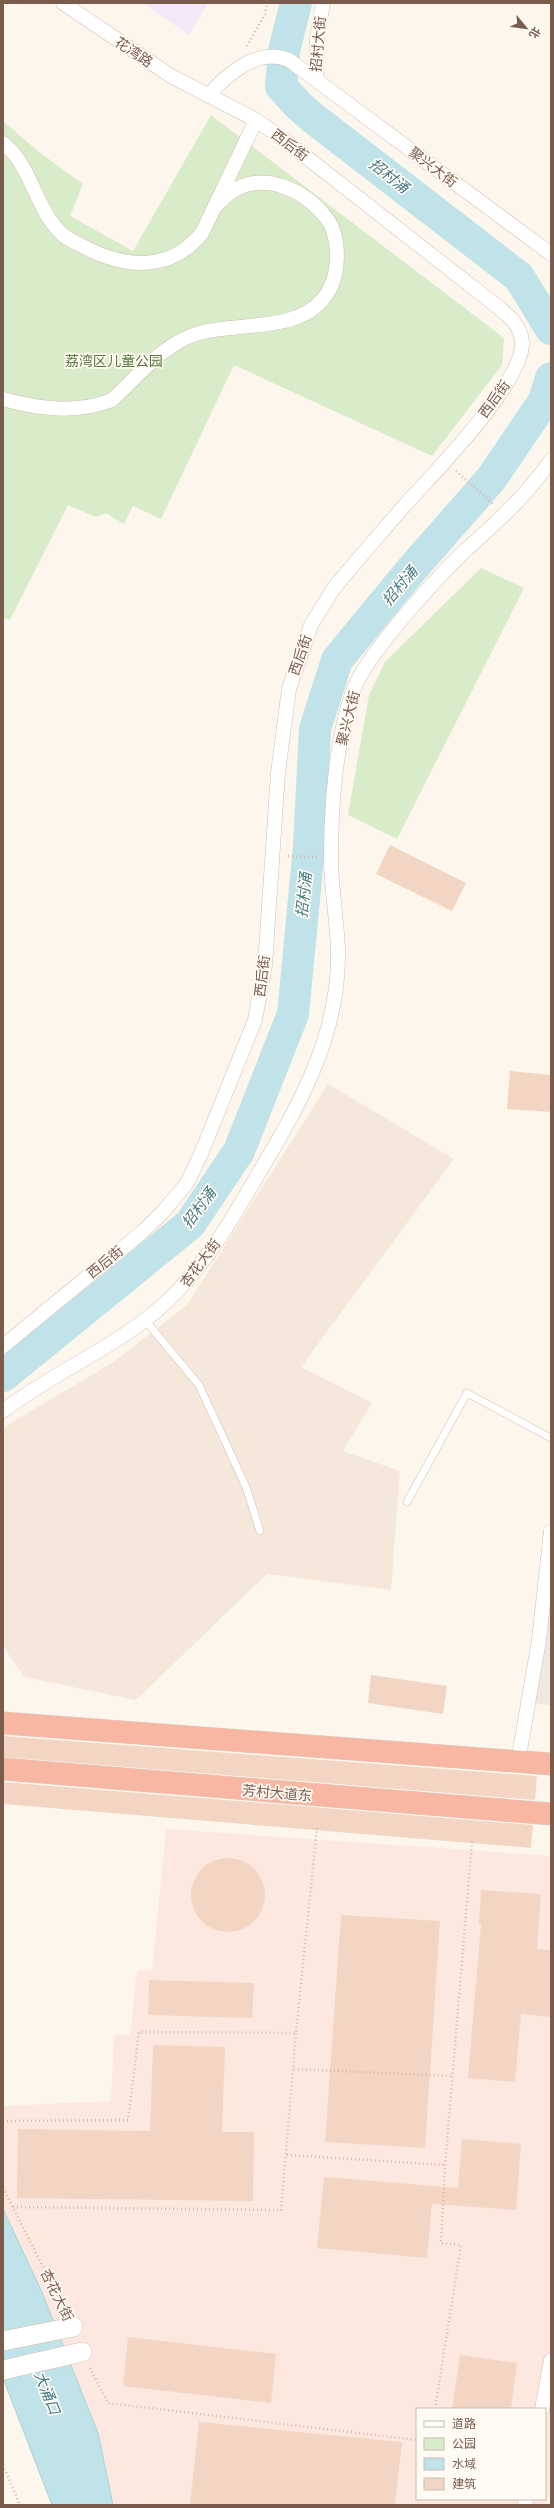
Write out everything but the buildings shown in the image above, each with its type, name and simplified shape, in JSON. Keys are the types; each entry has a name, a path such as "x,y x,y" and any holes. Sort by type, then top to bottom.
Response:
{"highway":[{"path":"3,1723 551,1764"},
{"name":"芳村大道东","path":"3,1769 551,1814"}],"street":[{"name":"花湾路","path":"63,3 138,55 208,96"},
{"name":"招村大街","path":"316,78 317,38 323,3"},
{"name":"招村大街","path":"208,96 233,72 245,64 273,55 289,60 316,78"},
{"name":"聚兴大街","path":"316,78 551,254"},
{"name":"西后街","path":"3,1346 141,1233 162,1213 187,1183 224,1100 255,1020 265,966 281,738 289,689 311,625 334,588 446,462 495,400 513,373 522,342 518,329 512,319 498,307 288,142 256,120 208,96"},
{"path":"3,143 20,161 38,201 62,235 100,255 119,261 134,263 153,262 174,257 191,246 202,233 256,120"},
{"path":"3,399 42,408 64,409 103,404 112,400 162,351 187,337 217,329 298,317 324,299 332,283 337,260 332,230 324,214 303,196 286,187 271,184 252,185 236,189 215,207"},
{"name":"聚兴大街","path":"322,1047 331,1007 338,952 331,857 334,802 346,714 354,688 369,660 411,608 466,551 498,523 538,479 551,460"},
{"name":"杏花大街","path":"3,1411 145,1320 175,1294 196,1272 236,1213 299,1104 322,1047"},
{"path":"518,1762 539,1640 551,1531"},
{"path":"3,2341 73,2327"},
{"path":"3,2370 82,2352"},
{"path":"542,2408 551,2360"}],"lane":[{"path":"145,1320 199,1385 246,1487 260,1531"},
{"path":"407,1502 467,1393 551,1438"}],"path":[{"path":"233,72 265,14 267,3"},
{"path":"460,474 494,504"},
{"path":"272,856 331,857"},
{"path":"13,2207 281,2210 287,2155 296,2033 317,1828"},
{"path":"435,2408 461,2245 441,2244 445,2165 472,1841"},
{"path":"3,2121 128,2120 139,2032 296,2033"},
{"path":"294,2069 452,2076"},
{"path":"287,2155 445,2165"},
{"name":"杏花大街","path":"3,2188 73,2327"},
{"path":"82,2352 108,2403 416,2440"},
{"path":"3,2465 20,2505"}],"shaded area":[{"path":"143,3 208,3 189,35"},
{"path":"328,1084 454,1159 301,1367 372,1403 343,1451 400,1471 391,1590 267,1574 136,1700 24,1677 3,1646 3,1430 9,1424 112,1363 187,1305"},
{"path":"551,1562 551,1705 535,1704"},
{"path":"166,1829 551,1856 551,2489 547,2505 113,2505 98,2433 41,2290 3,2209 3,2106 111,2101 114,2034 130,2035 137,1971 152,1970"}],"green space":[{"name":"荔湾区儿童公园","path":"211,115 504,338 502,365 432,456 234,365 161,519 133,506 124,524 106,513 96,517 68,505 10,620 3,618 3,121 39,152 83,184 70,216 133,251"},
{"path":"481,568 524,588 397,839 348,815 369,695 385,662"}],"water":[{"name":"大涌口","path":"3,2209 41,2290 98,2433 113,2505 52,2505 3,2378"}],"waterway":[{"name":"招村涌","path":"296,3 284,51 281,86 298,105 313,118 519,277 551,329"},
{"name":"招村涌","path":"3,1376 190,1224 239,1151 293,1014 309,847 315,729 337,660 412,569 491,479 544,401 551,378"}]}
